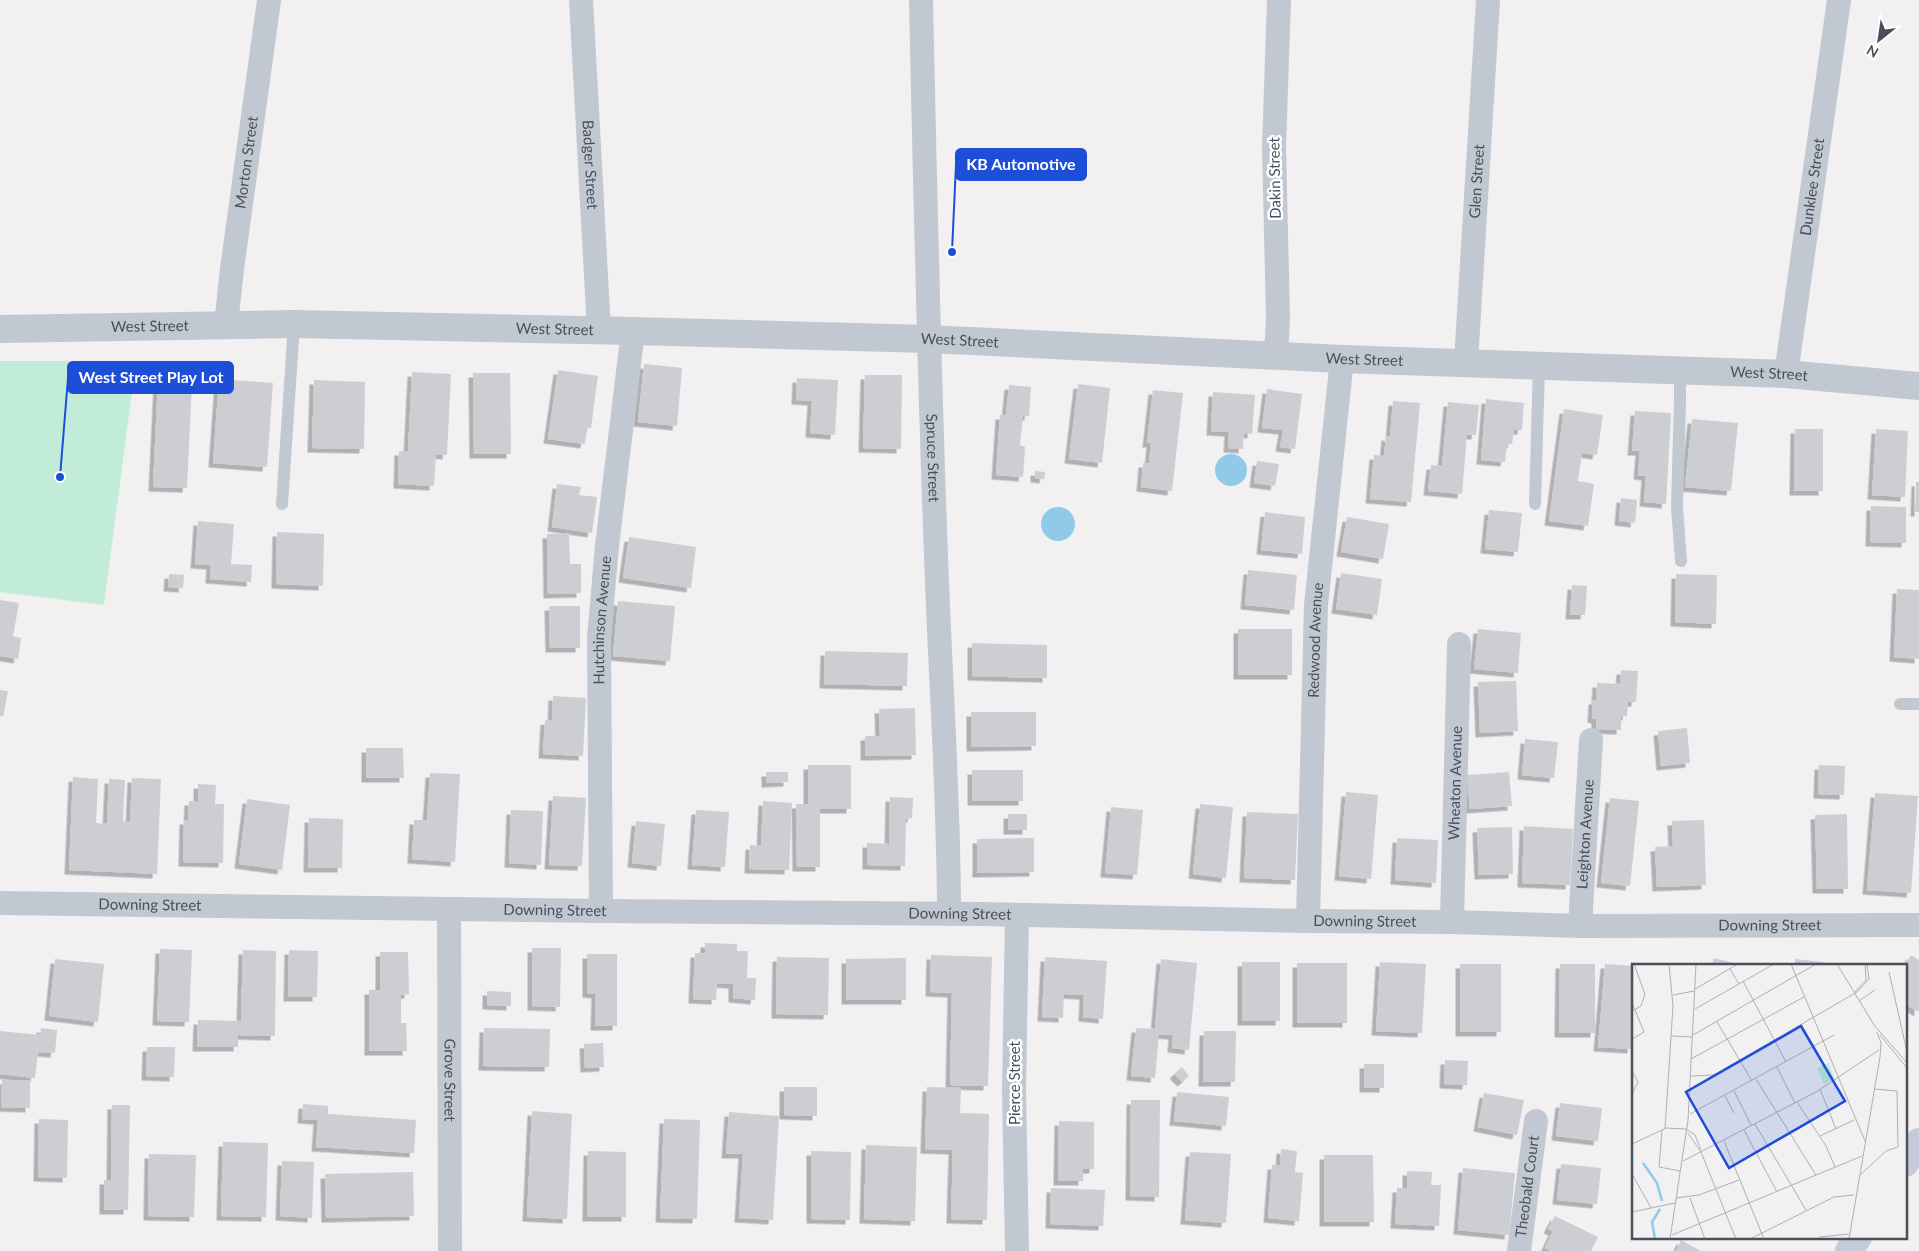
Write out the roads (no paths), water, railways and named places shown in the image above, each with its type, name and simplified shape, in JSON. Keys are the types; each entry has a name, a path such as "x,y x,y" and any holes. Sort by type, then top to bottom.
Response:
{"main road":[{"path":"1906,1162 1919,1142"},
{"path":"1849,1251 1857,1238"}],"street":[{"name":"Morton Street","path":"226,325 233,259 269,0"},
{"name":"Badger Street","path":"581,0 599,330"},
{"name":"Spruce Street","path":"922,0 928,339 949,843 949,914"},
{"name":"Dakin Street","path":"1276,356 1278,318 1274,147 1279,0"},
{"name":"Glen Street","path":"1466,362 1488,0"},
{"name":"Dunklee Street","path":"1786,374 1839,0"},
{"name":"West Street","path":"0,329 294,324 928,339 1342,359 1539,364 1786,374 1919,386"},
{"name":"Hutchinson Avenue","path":"601,911 599,638 607,546 633,331"},
{"name":"Redwood Avenue","path":"1308,921 1316,605 1342,359"},
{"name":"Wheaton Avenue","path":"1452,922 1459,644"},
{"name":"Leighton Avenue","path":"1580,926 1591,740"},
{"name":"Downing Street","path":"0,903 449,910 949,914 1452,922 1580,926 1919,925"},
{"name":"Grove Street","path":"449,910 450,1251"},
{"name":"Pierce Street","path":"1017,916 1014,1090 1017,1251"},
{"name":"Theobald Court","path":"1519,1251 1536,1121"}],"lane":[{"path":"282,504 294,324"},
{"path":"1535,504 1539,364"},
{"path":"1680,370 1677,507 1681,561"},
{"path":"1900,704 1919,704"}],"water":[{"path":"1231,454 1242,459 1247,470 1242,481 1231,486 1220,481 1215,470 1220,459"},
{"path":"1058,507 1065,508 1070,512 1074,517 1074,531 1070,536 1065,540 1058,541 1051,540 1046,536 1042,531 1041,524 1042,517 1046,512 1051,508"}],"place":[{"name":"KB Automotive","path":"952,252"},
{"name":"West Street Play Lot","path":"60,477"}]}
